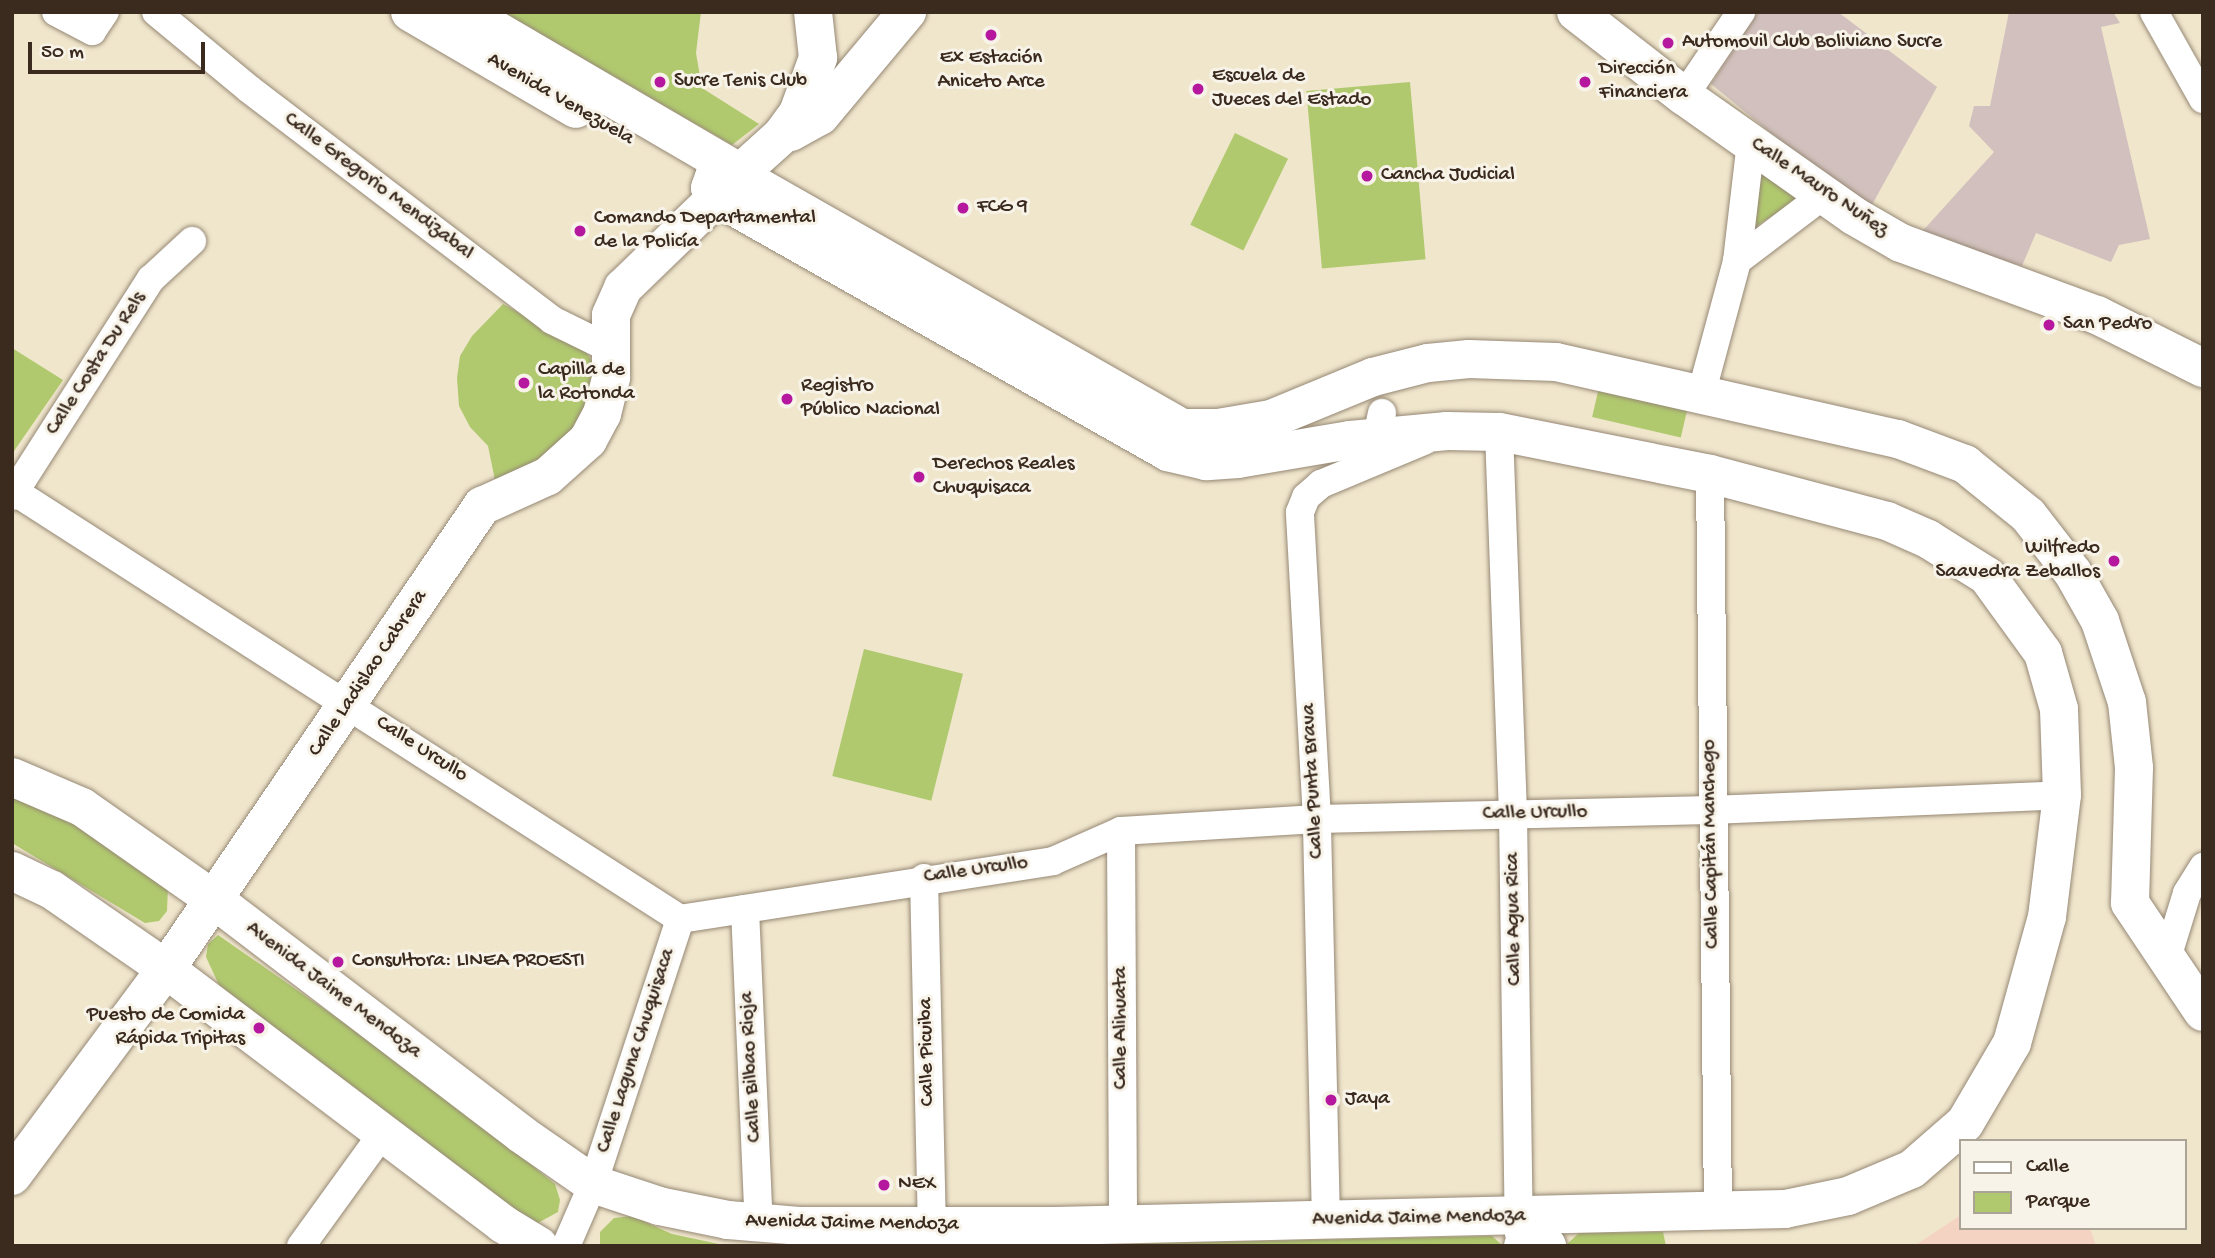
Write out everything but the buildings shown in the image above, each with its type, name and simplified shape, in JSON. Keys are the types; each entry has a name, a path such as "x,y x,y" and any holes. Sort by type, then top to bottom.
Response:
{"main road":[{"name":"Avenida Venezuela","path":"410,12 728,186"},
{"name":"Avenida Venezuela","path":"465,12 728,186"},
{"name":"Calle Ladislao Cabrera","path":"12,1176 166,969 350,704 482,506 548,476 588,440 603,414 611,377 611,315 623,288 782,135 798,113 818,58 813,12"},
{"name":"Calle Ladislao Cabrera","path":"782,135 812,124 907,12"},
{"name":"Calle Mauro Nuñez","path":"1576,12 1684,96 1901,243 2097,315 2203,368"},
{"path":"728,186 1154,432 1182,428 1218,428 1271,419 1394,371 1469,359 1556,362 1702,391 1898,439 1965,464 2028,514 2073,573 2100,621 2127,702 2134,768 2130,903 2166,961 2203,1012"},
{"path":"1307,404 1321,407 1332,420 1366,439 1380,397 1394,371"},
{"name":"Avenida Jaime Mendoza","path":"12,777 82,807 213,899 521,1135 593,1184 659,1206 759,1224 935,1236 1049,1239 1123,1224 1326,1222 1542,1230 1785,1209 1848,1196 1912,1169 1965,1123 2012,1043 2047,917 2062,795 2059,709 2043,653 1987,576 1928,539 1888,522 1710,474 1499,432 1447,431 1366,439 1206,461 1154,432"},
{"path":"12,871 52,890 166,969 382,1134 539,1246"}],"street":[{"path":"56,12 98,22"},
{"name":"Calle Gregorio Mendizabal","path":"156,12 249,89 552,320 609,348"},
{"path":"1684,96 1741,12"},
{"path":"2154,12 2203,99"},
{"path":"1702,391 1737,261 1751,141"},
{"path":"1737,261 1825,194"},
{"name":"Calle Costa Du Rels","path":"13,492 151,279 192,242"},
{"name":"Calle Agua Rica","path":"1499,432 1513,814 1542,1230"},
{"name":"Calle Punta Brava","path":"1326,1222 1317,819 1300,512 1306,497 1366,439"},
{"name":"Calle Capitán Manchego","path":"1710,474 1711,810 1718,1214"},
{"name":"Calle Urcullo","path":"13,492 350,704 680,919 924,878 1053,861 1121,831 1317,819 1711,810 2062,795"},
{"name":"Calle Alihuata","path":"1121,831 1123,1224"},
{"path":"2166,961 2187,893 2203,867"},
{"name":"Calle Picuiba","path":"924,878 935,1236"},
{"name":"Calle Bilbao Rioja","path":"745,909 759,1224"},
{"name":"Calle Laguna Chuquisaca","path":"566,1246 593,1184 680,919"},
{"path":"300,1246 382,1134"}],"shaded area":[{"path":"1758,12 1838,12 1937,87 1868,212 1711,84"},
{"path":"2009,12 2113,12 2120,23 2101,27 2150,239 2119,245 2111,262 2036,233 2022,266 1918,236 1994,152 1969,126 1974,106 1990,106"},
{"path":"1960,1216 1960,1230 2091,1230 2096,1246 1914,1246"}],"green space":[{"name":"Sucre Tenis Club","path":"503,12 701,12 696,53 702,88 759,124 732,145"},
{"name":"Cancha Judicial","path":"1410,82 1426,259 1322,268 1306,91"},
{"path":"1235,133 1288,159 1243,251 1190,225"},
{"path":"1762,169 1801,197 1755,227"},
{"path":"503,304 583,347 593,363 595,390 585,413 544,463 496,485 488,446 470,427 459,406 457,378 460,356 472,336"},
{"path":"12,348 63,380 12,454"},
{"path":"1600,383 1689,403 1681,438 1592,417"},
{"path":"864,649 963,674 931,801 832,776"},
{"path":"12,794 48,804 168,886 167,911 159,921 145,923 12,843"},
{"path":"218,935 429,1082 555,1184 560,1200 558,1212 534,1225 219,985 206,957 208,944"},
{"path":"632,1216 672,1234 728,1246 600,1246 600,1232 614,1218"},
{"path":"1663,1232 1666,1246 1565,1246 1579,1233"},
{"path":"1492,1236 1503,1246 1064,1246 1065,1245"}],"place":[{"name":"Ex Estación Aniceto Arce","path":"991,35"},
{"name":"Automovil Club Boliviano Sucre","path":"1668,43"},
{"name":"Sucre Tenis Club","path":"660,82"},
{"name":"Dirección Financiera","path":"1585,82"},
{"name":"Escuela de Jueces del Estado","path":"1198,89"},
{"name":"Cancha Judicial","path":"1367,176"},
{"name":"FCG 9","path":"963,208"},
{"name":"Comando Departamental de la Policía","path":"580,231"},
{"name":"San Pedro","path":"2049,325"},
{"name":"Capilla de la Rotonda","path":"524,383"},
{"name":"Registro Público Nacional","path":"787,399"},
{"name":"Derechos Reales Chuquisaca","path":"919,477"},
{"name":"Wilfredo Saavedra Zeballos","path":"2114,561"},
{"name":"Consultora: LINEA PROESTI","path":"338,962"},
{"name":"Puesto de Comida Rápida Tripitas","path":"259,1028"},
{"name":"Jaya","path":"1331,1100"},
{"name":"NEX","path":"884,1185"}]}
